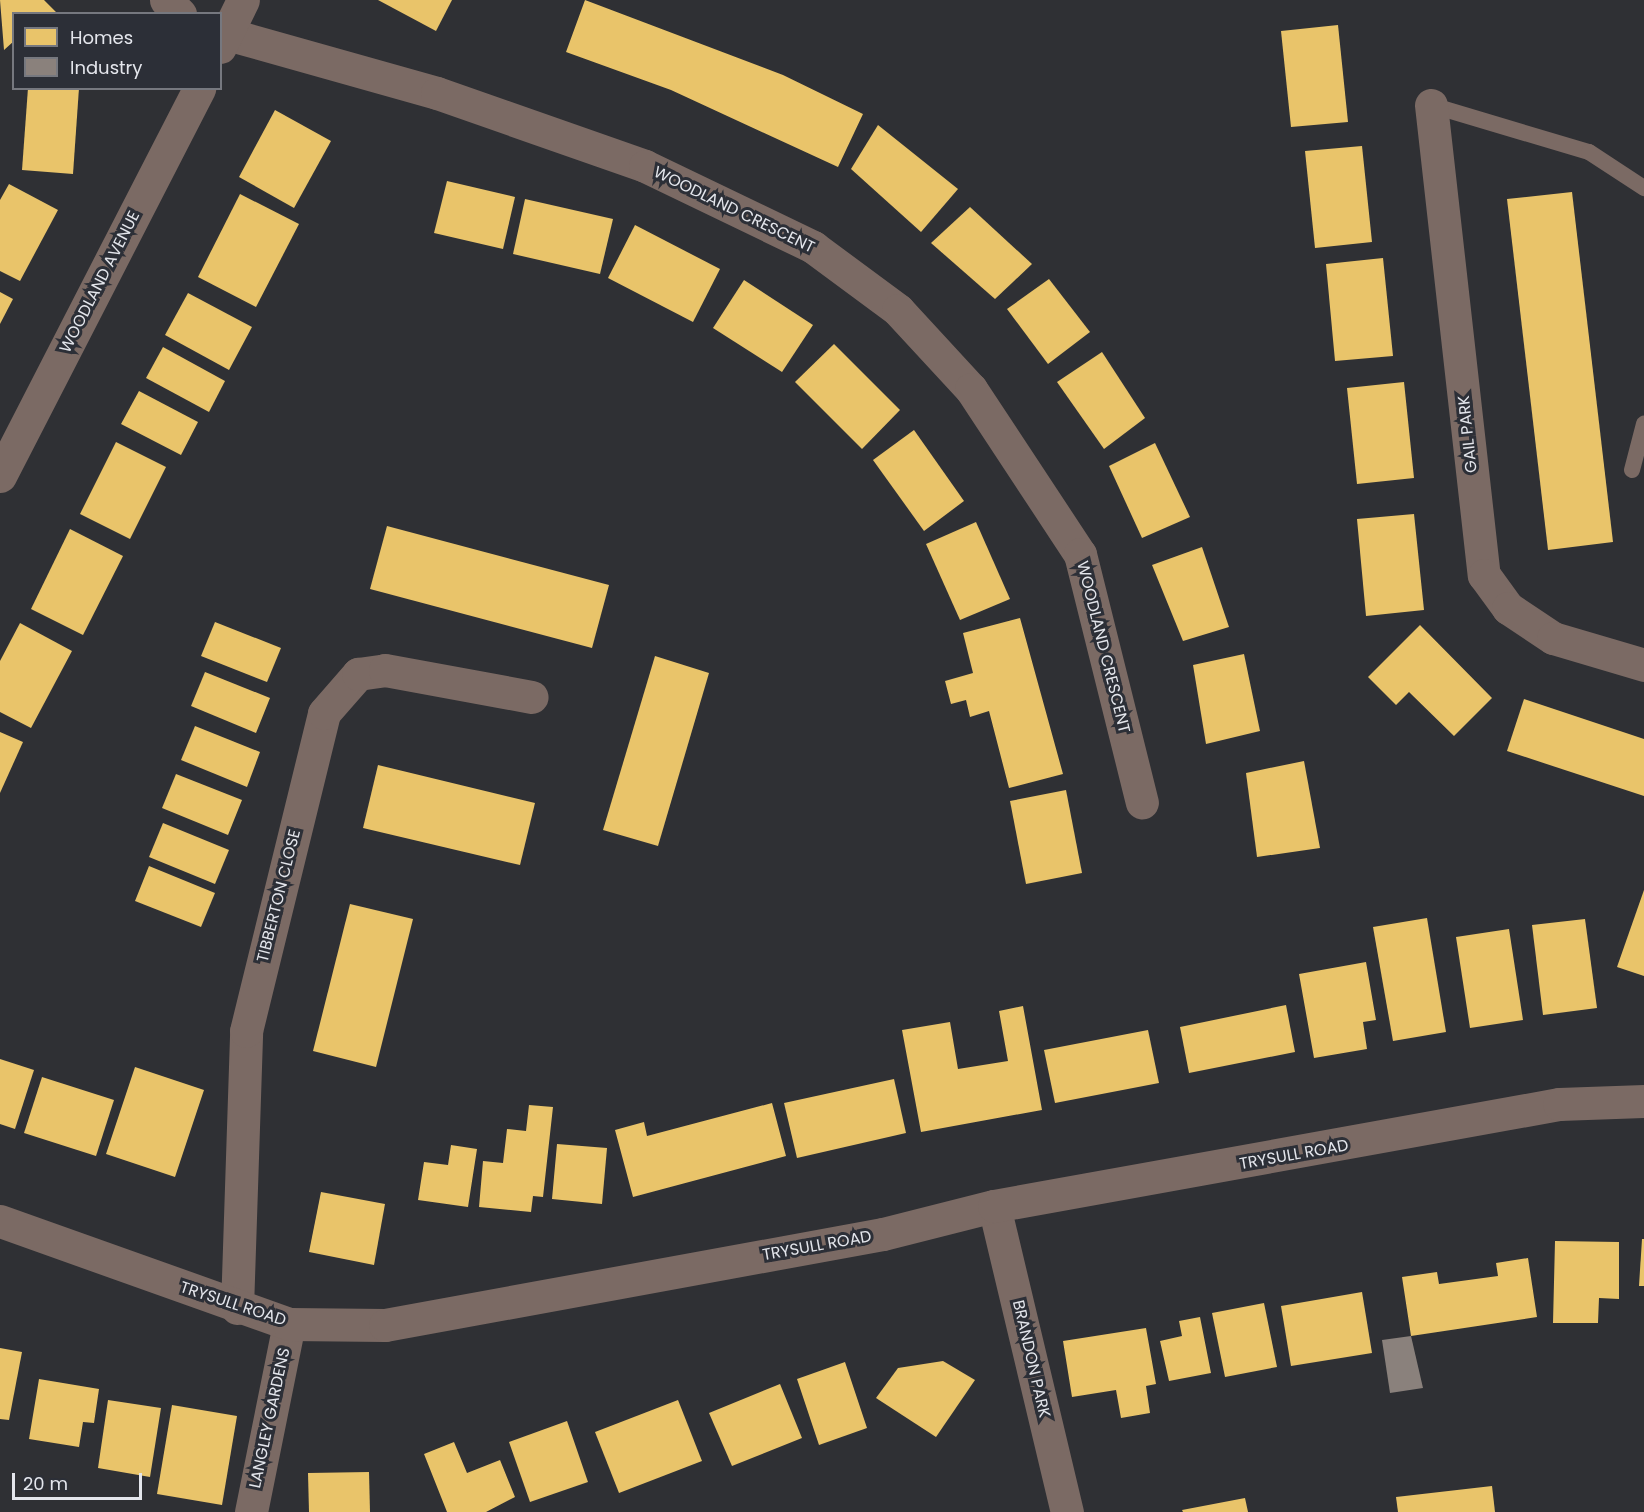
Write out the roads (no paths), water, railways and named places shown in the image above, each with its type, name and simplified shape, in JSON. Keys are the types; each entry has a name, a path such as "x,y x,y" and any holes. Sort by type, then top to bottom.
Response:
{"street":[{"path":"166,0 178,12"},
{"path":"223,38 243,0"},
{"name":"WOODLAND CRESCENT","path":"223,38 437,93 645,166 813,247 898,310 971,388 1080,555 1142,802"},
{"name":"WOODLAND AVENUE","path":"0,476 198,90"},
{"name":"GAIL PARK","path":"1431,105 1484,575 1508,608 1553,638 1644,665"},
{"name":"TIBBERTON CLOSE","path":"237,1308 246,1031 324,713 358,674 386,670 532,697"},
{"name":"TRYSULL ROAD","path":"0,1221 237,1308 290,1324 385,1326 882,1234 994,1206 1559,1104 1644,1101"},
{"name":"BRANDON PARK","path":"994,1206 1067,1512"},
{"name":"LANGLEY GARDENS","path":"251,1512 290,1324"}],"lane":[{"path":"1431,105 1589,152 1644,188"},
{"path":"1632,470 1644,424"}]}
